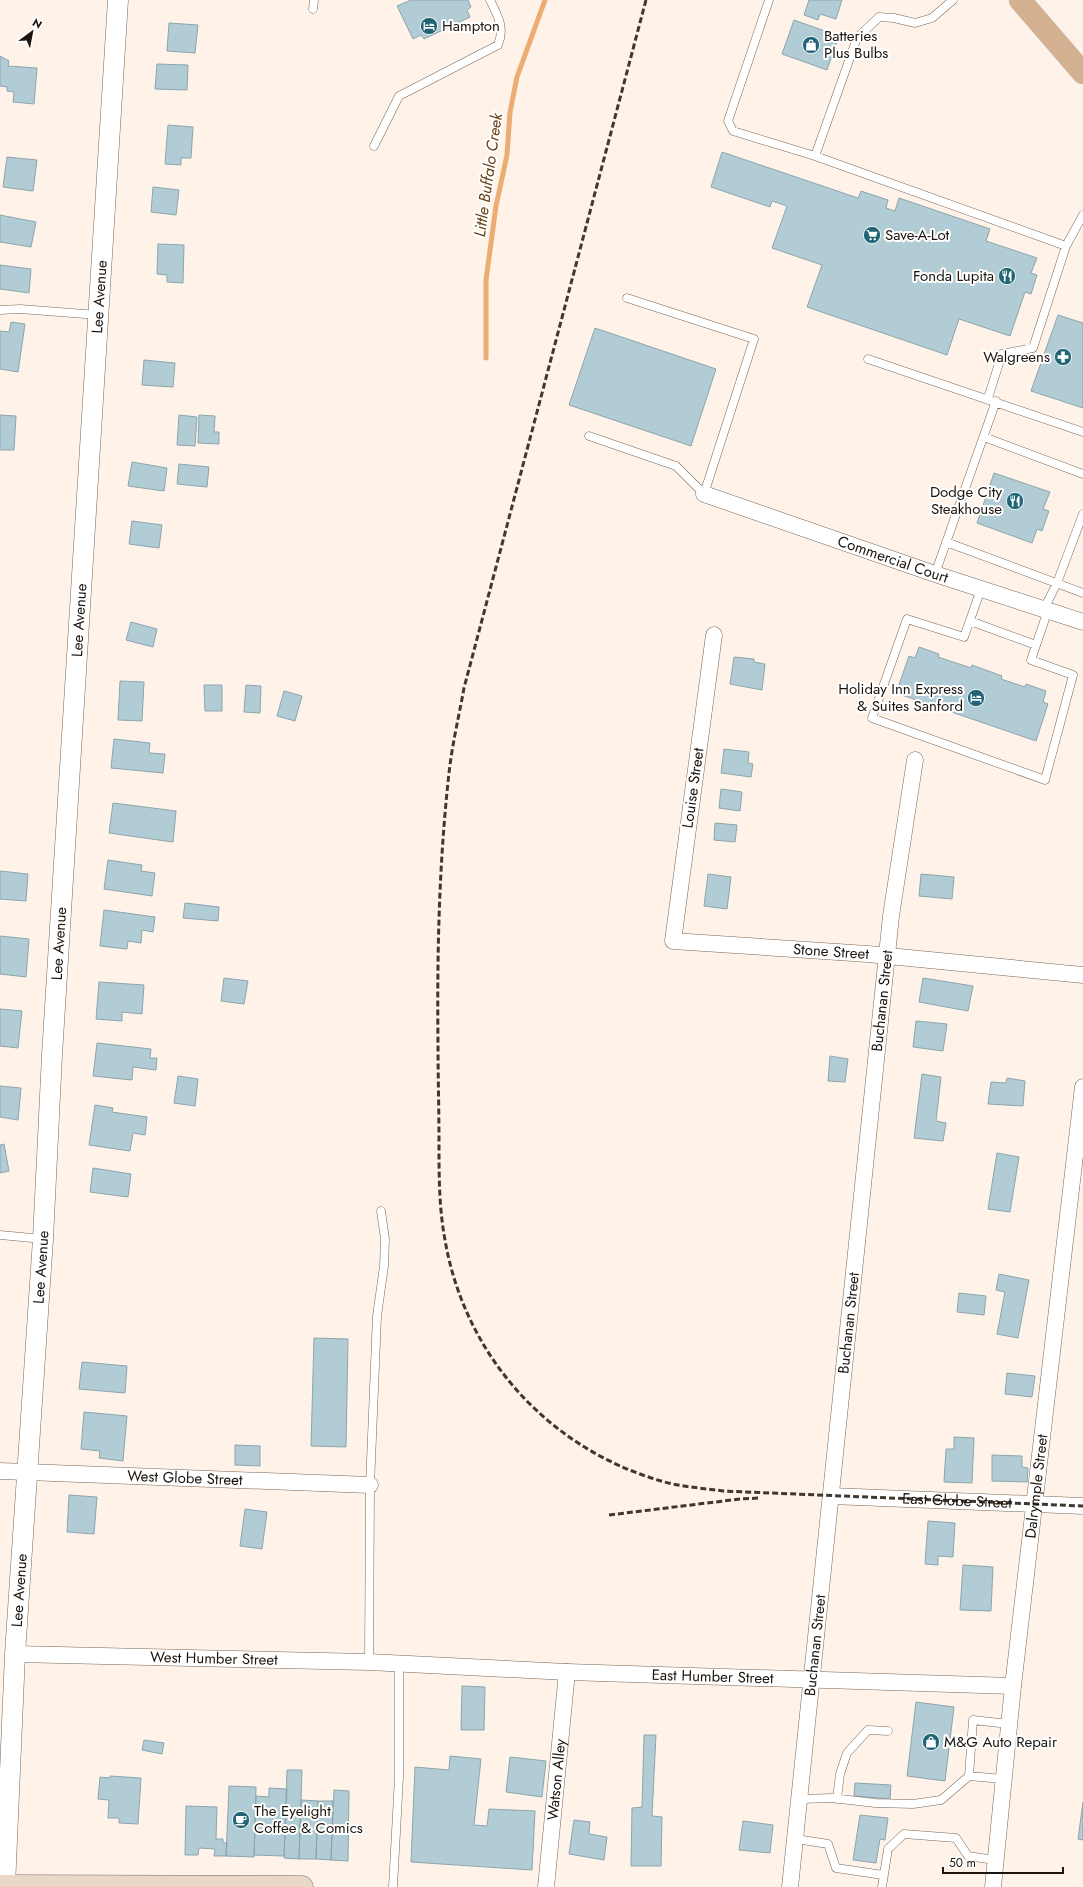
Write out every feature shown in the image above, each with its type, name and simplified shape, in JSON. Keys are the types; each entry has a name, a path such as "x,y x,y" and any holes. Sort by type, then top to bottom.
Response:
{"main road":[{"path":"1020,0 1083,73"},
{"path":"3,1886 302,1887"}],"street":[{"name":"Lee Avenue","path":"3,1886 15,1654 43,1239 52,1056 118,0"},
{"name":"Commercial Court","path":"704,494 935,574 1083,622"},
{"name":"Louise Street","path":"673,941 714,635"},
{"name":"Buchanan Street","path":"790,1887 813,1680 886,957 891,916 916,760"},
{"name":"Stone Street","path":"673,941 868,954 886,957 1083,975"},
{"name":"Dalrymple Street","path":"992,1887 1034,1504 1081,1128 1083,1087"},
{"name":"West Globe Street","path":"0,1471 370,1485"},
{"name":"East Globe Street","path":"831,1496 1083,1506"},
{"name":"West Humber Street","path":"15,1654 369,1662 405,1665"},
{"name":"East Humber Street","path":"405,1665 567,1672 1013,1686"},
{"name":"Watson Alley","path":"546,1887 567,1672"}],"lane":[{"path":"313,9 314,0"},
{"path":"374,146 399,96 498,45 502,31 501,24 490,0"},
{"path":"769,0 728,121 733,131 815,156 1066,246"},
{"path":"815,156 858,38 878,17 894,18 916,23 932,18 953,0"},
{"path":"988,398 1002,354 1033,348 1066,246 1083,215"},
{"path":"589,436 676,466 704,494 754,339 627,298"},
{"path":"0,310 20,309 99,315"},
{"path":"868,359 988,398 1083,432"},
{"path":"935,574 996,401"},
{"path":"984,437 1083,474"},
{"path":"981,589 964,637 907,619 872,718 1045,780 1073,675 1031,660 1046,610 1083,514"},
{"path":"946,542 1083,593"},
{"path":"970,621 1036,645"},
{"path":"369,1662 370,1485 377,1316 384,1266 385,1239 381,1211"},
{"path":"0,1235 43,1239"},
{"path":"393,1887 405,1665"},
{"path":"800,1799 837,1799 913,1804 941,1800 969,1776 973,1720 1009,1724"},
{"path":"837,1799 840,1774 847,1753 868,1730 888,1731"},
{"path":"969,1776 1004,1779"},
{"path":"882,1887 888,1850 904,1834 956,1838 968,1856 995,1860"},
{"path":"796,1839 828,1844 836,1868 883,1875"}],"building":[{"name":"Hampton","path":"411,0 468,0 471,7 467,10 470,17 424,39 421,35 413,39 397,6"},
{"path":"809,0 842,0 836,19 820,14 818,20 804,15"},
{"name":"Batteries Plus Bulbs","path":"794,20 839,36 827,70 782,54"},
{"path":"169,23 198,25 195,53 167,51"},
{"path":"0,56 9,61 8,66 37,68 34,104 13,102 14,92 7,91 7,87 0,86"},
{"path":"157,64 188,65 187,90 155,89"},
{"path":"168,125 193,127 191,158 181,158 181,165 165,164"},
{"path":"722,152 858,198 861,191 888,200 886,208 895,211 899,198 990,229 986,241 1037,258 1031,273 1037,275 1031,294 1025,292 1010,336 959,319 947,355 807,307 822,265 772,248 787,206 772,201 770,207 711,187"},
{"path":"7,157 37,160 33,191 3,187"},
{"path":"153,187 179,190 176,215 151,212"},
{"path":"0,215 36,222 31,247 0,242"},
{"path":"158,244 184,245 183,283 167,282 167,275 157,274"},
{"path":"0,265 31,269 29,293 0,289"},
{"name":"Walgreens","path":"1058,315 1083,323 1083,408 1031,391"},
{"path":"11,322 25,324 18,372 0,369 0,331 9,332"},
{"path":"595,328 716,369 691,446 569,405"},
{"path":"144,360 175,363 173,387 142,385"},
{"path":"0,415 16,416 14,450 0,450"},
{"path":"179,415 197,417 195,446 177,445"},
{"path":"199,415 215,416 214,432 219,432 219,444 198,443"},
{"path":"132,462 167,468 164,491 128,486"},
{"path":"179,464 209,467 207,487 177,484"},
{"name":"Dodge City Steakhouse","path":"994,473 1050,492 1043,509 1049,511 1042,531 1037,529 1032,543 977,523"},
{"path":"132,521 162,525 159,548 129,544"},
{"path":"131,622 157,629 153,647 126,640"},
{"name":"Holiday Inn Express & Suites Sanford","path":"919,647 939,654 938,657 971,668 972,665 1002,676 1001,679 1025,687 1026,684 1046,691 1043,702 1048,704 1036,741 896,693 909,656 915,658"},
{"path":"734,657 754,659 754,662 765,664 762,690 730,684"},
{"path":"120,681 144,682 142,721 118,720"},
{"path":"204,685 222,685 222,711 205,711"},
{"path":"246,685 261,686 260,713 244,712"},
{"path":"284,691 302,696 295,721 277,716"},
{"path":"114,739 150,743 149,753 165,754 163,773 111,768"},
{"path":"724,749 749,752 748,763 753,764 751,777 721,773"},
{"path":"721,789 742,792 740,811 719,808"},
{"path":"113,803 176,811 173,842 109,833"},
{"path":"715,823 737,825 735,842 714,840"},
{"path":"108,860 142,865 141,871 155,873 152,896 104,889"},
{"path":"0,871 28,874 26,901 0,899"},
{"path":"708,874 731,877 727,909 704,906"},
{"path":"921,874 954,877 952,899 919,896"},
{"path":"185,903 219,907 218,921 183,918"},
{"path":"104,910 155,917 153,932 142,930 141,943 128,941 127,949 100,946"},
{"path":"0,936 29,939 26,977 0,974"},
{"path":"224,978 248,981 244,1004 221,1001"},
{"path":"923,978 973,986 968,1011 919,1002"},
{"path":"99,982 144,985 142,1014 122,1012 122,1021 96,1019"},
{"path":"0,1009 22,1011 18,1048 0,1046"},
{"path":"916,1021 947,1024 943,1051 913,1047"},
{"path":"97,1043 151,1049 150,1058 157,1058 156,1070 133,1067 132,1080 93,1076"},
{"path":"830,1056 848,1059 845,1082 828,1081"},
{"path":"922,1074 941,1077 936,1121 946,1123 943,1141 914,1138"},
{"path":"178,1076 198,1079 195,1106 174,1103"},
{"path":"1007,1078 1025,1081 1023,1106 988,1104 991,1082 1006,1083"},
{"path":"0,1086 21,1088 18,1120 0,1117"},
{"path":"95,1105 113,1108 112,1112 147,1117 145,1135 133,1133 130,1151 89,1145"},
{"path":"4,1144 9,1171 0,1173 0,1145"},
{"path":"997,1153 1019,1157 1010,1212 988,1209"},
{"path":"93,1168 131,1174 128,1197 90,1192"},
{"path":"999,1274 1029,1280 1018,1338 997,1334 1005,1292 996,1290"},
{"path":"959,1293 986,1296 984,1315 957,1312"},
{"path":"314,1338 348,1339 346,1447 311,1446"},
{"path":"82,1362 127,1366 125,1393 79,1389"},
{"path":"1007,1373 1035,1376 1032,1397 1005,1394"},
{"path":"84,1412 127,1416 123,1461 99,1458 100,1451 81,1449"},
{"path":"954,1437 974,1438 972,1483 944,1482 946,1449 954,1449"},
{"path":"235,1445 260,1446 260,1466 235,1465"},
{"path":"992,1455 1022,1456 1022,1467 1028,1468 1027,1482 992,1481"},
{"path":"69,1495 97,1497 94,1534 67,1532"},
{"path":"245,1509 267,1512 262,1549 240,1546"},
{"path":"928,1521 955,1523 953,1557 938,1556 938,1565 925,1564"},
{"path":"963,1565 993,1567 991,1611 960,1610"},
{"path":"462,1686 485,1687 484,1730 461,1730"},
{"name":"M&G Auto Repair","path":"916,1702 954,1707 945,1781 907,1776"},
{"path":"644,1735 656,1735 652,1816 662,1817 661,1866 631,1866 632,1808 642,1807"},
{"path":"144,1740 164,1743 162,1754 142,1750"},
{"path":"450,1756 481,1759 474,1825 487,1826 489,1809 535,1811 532,1870 411,1862 415,1767 449,1770"},
{"path":"510,1757 546,1761 542,1797 506,1792"},
{"path":"287,1770 302,1770 299,1859 284,1858"},
{"path":"110,1776 141,1778 138,1824 119,1823 119,1818 108,1818 109,1800 98,1799 100,1777 110,1778"},
{"path":"855,1783 891,1785 890,1799 854,1796"},
{"name":"The Eyelight Coffee & Comics","path":"229,1786 256,1787 254,1857 226,1856"},
{"path":"269,1788 287,1789 284,1856 254,1855 256,1796 269,1797"},
{"path":"334,1790 349,1791 348,1861 331,1860"},
{"path":"301,1800 318,1801 316,1859 299,1859"},
{"path":"318,1801 333,1801 331,1860 316,1859"},
{"path":"1083,1802 1083,1840 1078,1839"},
{"path":"186,1806 217,1807 216,1839 223,1839 223,1843 227,1843 226,1856 214,1856 215,1849 199,1848 198,1855 185,1855"},
{"path":"860,1815 888,1818 885,1840 880,1839 876,1863 853,1860"},
{"path":"574,1820 590,1822 589,1834 607,1837 604,1860 569,1854"},
{"path":"743,1821 773,1825 770,1853 739,1850"}],"waterway":[{"name":"Little Buffalo Creek","path":"486,358 486,280 496,206 507,155 510,112 517,77 545,0"}],"railway":[{"path":"646,0 464,688 450,762 443,840 438,942 439,1168 440,1204 443,1228 455,1282 471,1322 492,1359 518,1392 548,1421 582,1446 620,1466 661,1481 684,1486 723,1491 1083,1506"},
{"path":"609,1515 740,1499 760,1498"}],"place":[{"name":"Hampton","path":"429,26"},
{"name":"Batteries Plus Bulbs","path":"811,45"},
{"name":"Save-A-Lot","path":"872,235"},
{"name":"Fonda Lupita","path":"1007,276"},
{"name":"Walgreens","path":"1063,357"},
{"name":"Dodge City Steakhouse","path":"1015,501"},
{"name":"Holiday Inn Express & Suites Sanford","path":"976,698"},
{"name":"M&G Auto Repair","path":"931,1742"},
{"name":"The Eyelight Coffee & Comics","path":"241,1820"}]}
